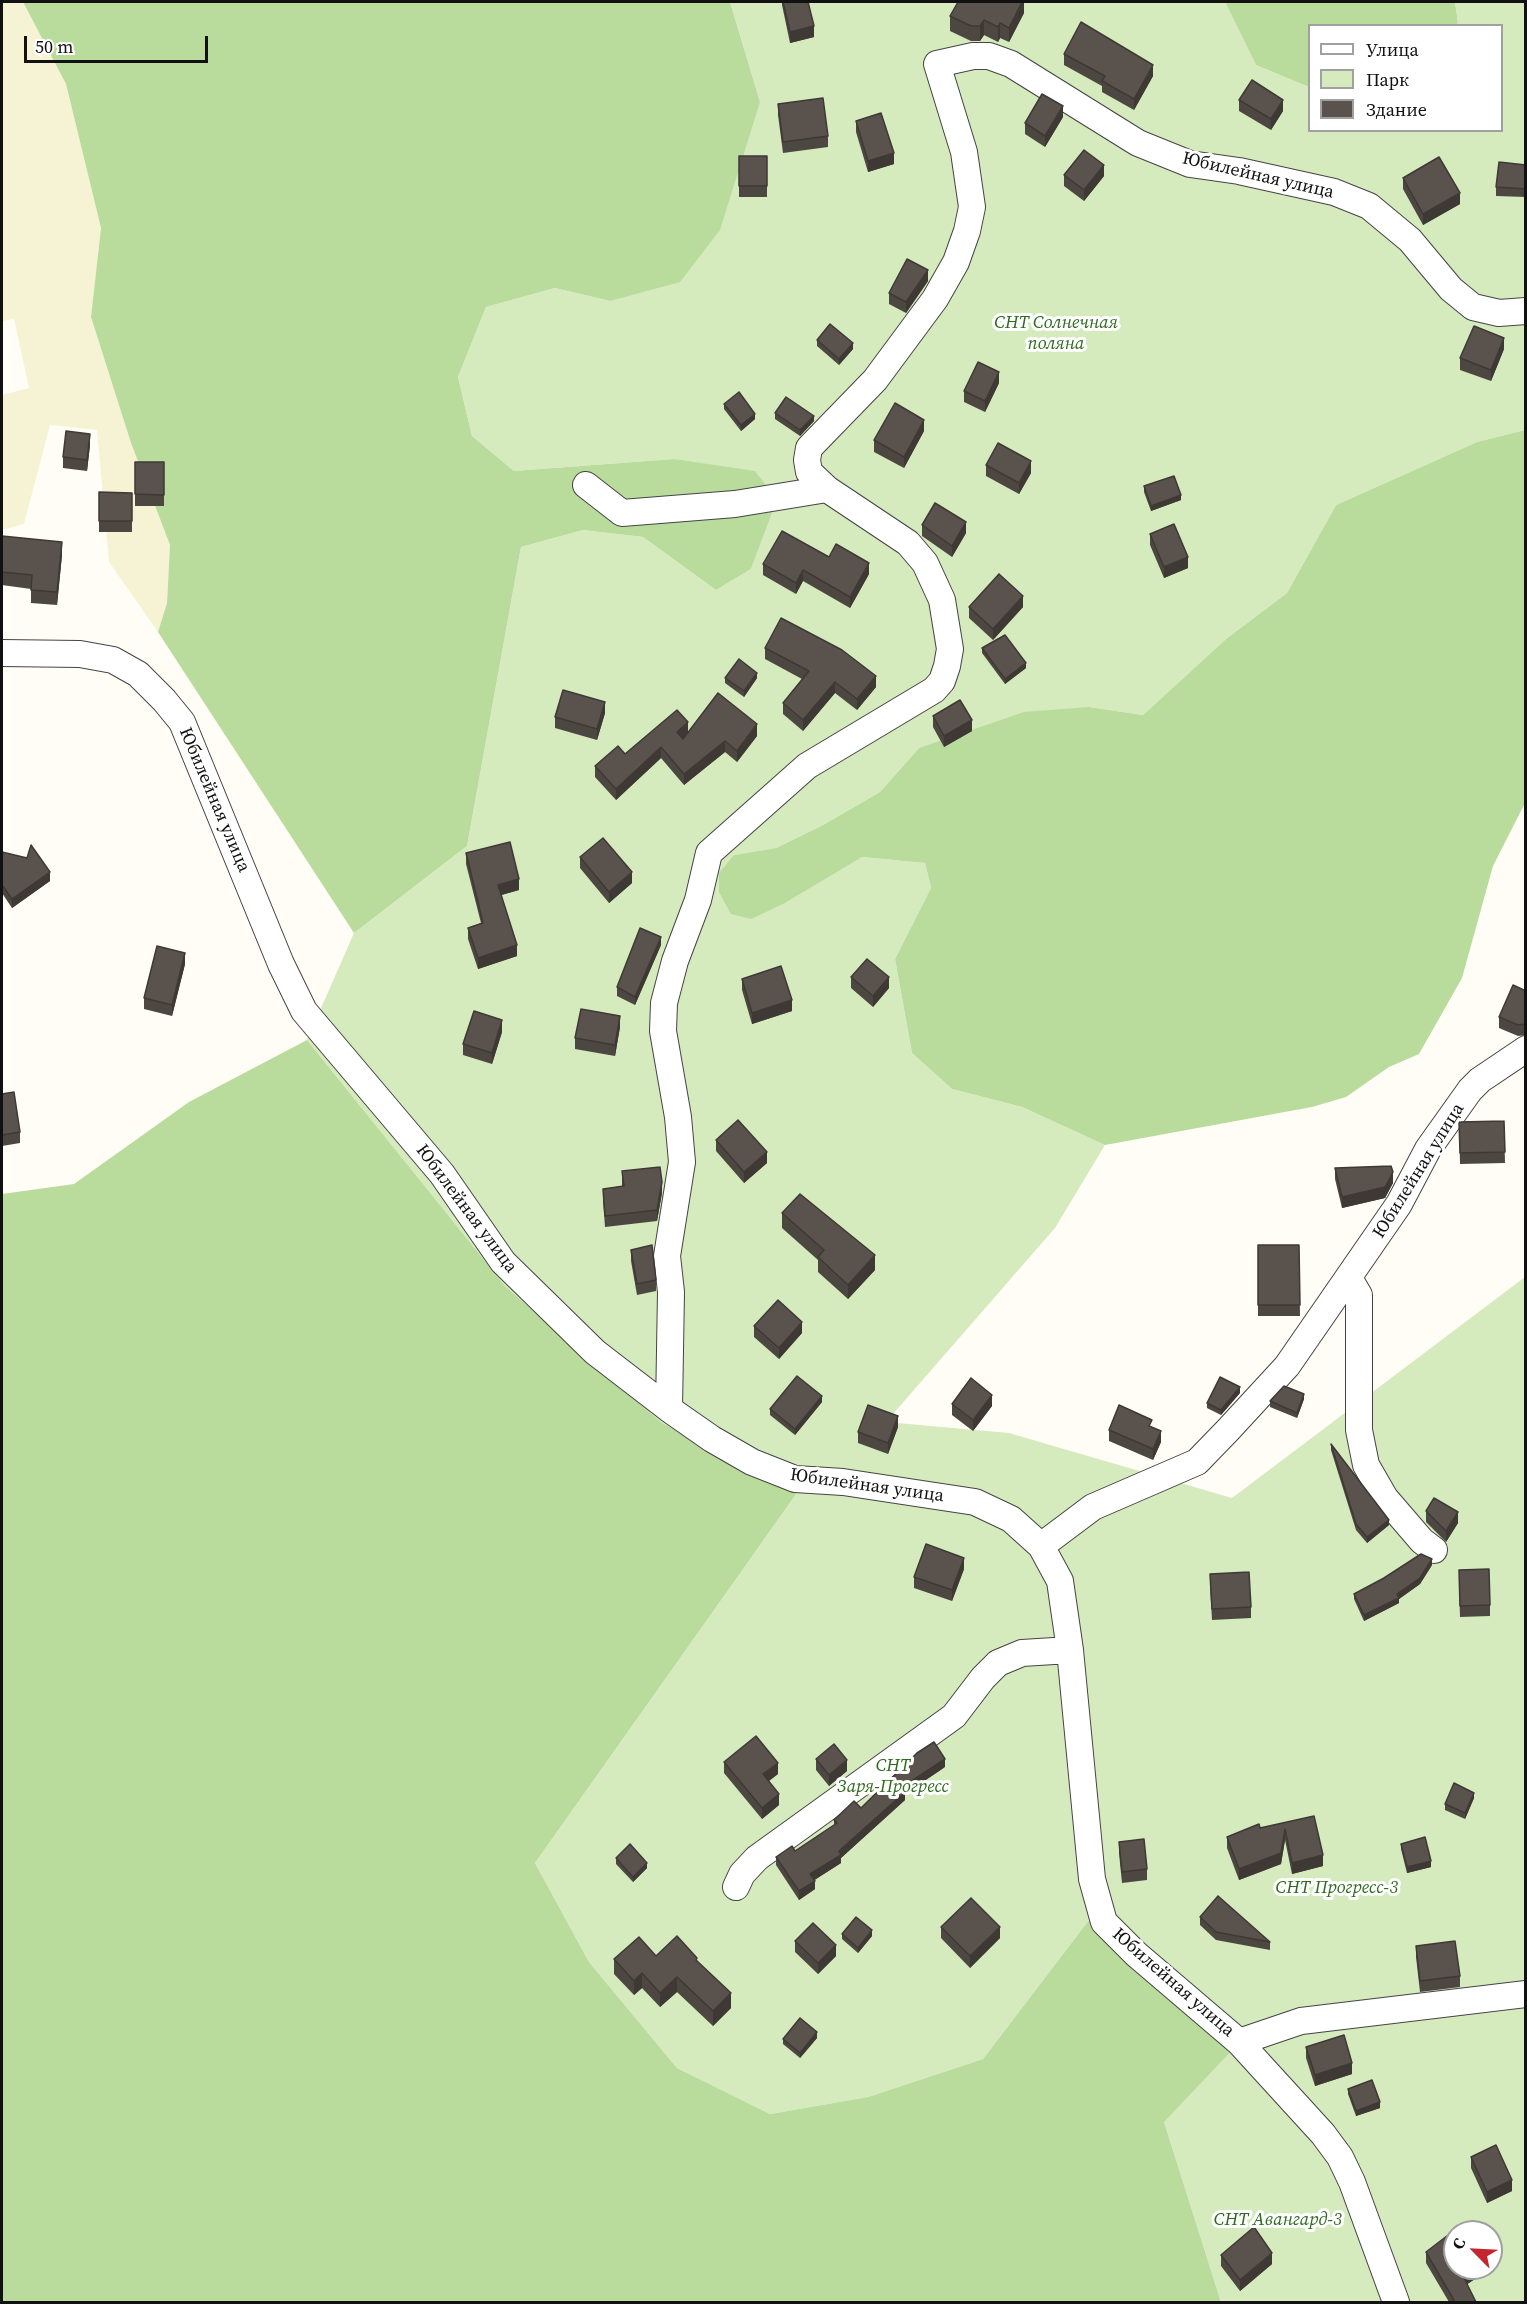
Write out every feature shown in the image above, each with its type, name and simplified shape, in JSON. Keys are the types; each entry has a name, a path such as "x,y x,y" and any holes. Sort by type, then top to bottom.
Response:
{"street":[{"name":"Юбилейная улица","path":"827,489 809,472 809,448 875,380 935,299 956,262 967,231 972,207 964,152 937,64 973,56 989,56 1011,64 1138,143 1159,152 1190,164 1239,171 1334,192 1369,206 1410,240 1451,289 1473,307 1499,313 1526,311"},
{"path":"586,485 622,513 735,504 827,489 908,543 925,563 942,600 950,649 942,681 934,690 807,766 709,853 698,900 675,961 664,1003 663,1031 678,1117 682,1162 672,1213 667,1256 671,1292 669,1409"},
{"name":"Юбилейная улица","path":"2,653 80,654 113,660 138,674 164,700 182,722 281,964 304,1011 442,1174 503,1262 595,1352 711,1439 752,1462 795,1479 843,1482 975,1502 1011,1519 1041,1546 1060,1581 1070,1650 1092,1879 1104,1922 1136,1954 1239,2042 1340,2157 1352,2182 1396,2302"},
{"name":"Юбилейная улица","path":"1041,1546 1093,1507 1197,1462 1287,1366 1399,1204 1428,1149 1470,1090 1480,1080 1526,1049"},
{"path":"1349,1278 1359,1295 1359,1430 1366,1465 1385,1498 1422,1541 1434,1550"},
{"path":"736,1887 742,1874 757,1858 954,1716 983,1678 998,1663 1022,1653 1070,1650"},
{"path":"1239,2042 1301,2021 1526,1994"}],"shaded area":[{"path":"2,2 23,2 66,84 101,228 91,317 131,443 170,545 167,603 158,632 109,562 97,430 50,425 24,524 2,530 2,395 29,388 14,319 2,321"}],"green space":[{"path":"23,2 730,2 760,102 720,230 680,282 610,301 555,288 486,307 458,377 472,436 514,471 674,459 755,471 777,500 751,569 716,590 643,537 583,530 521,547 467,846 354,933 158,632 167,603 170,545 131,443 91,317 101,228 66,84"},
{"path":"730,2 1225,2 1256,65 1308,87 1308,132 1503,132 1503,24 1456,24 1458,23 1455,2 1525,2 1525,430 1477,442 1336,505 1287,593 1226,639 1143,715 1089,707 919,748 880,792 823,825 776,848 734,855 826,877 862,857 925,863 931,888 895,959 912,1053 952,1089 1022,1107 1105,1145 1055,1228 886,1422 1009,1433 1232,1498 1525,1277 1525,2302 1221,2302 1164,2122 1089,1920 983,2059 868,2097 770,2114 677,2068 589,1962 535,1863 799,1490 662,1423 506,1287 307,1040 354,933 467,846 521,547 583,530 643,537 716,590 751,569 777,500 674,459 514,471 472,436 458,377 486,307 555,288 610,301 760,102"},
{"path":"1225,2 1455,2 1457,24 1308,24 1308,87 1256,65"},
{"path":"1525,430 1525,803 1493,866 1462,978 1419,1054 1389,1067 1346,1097 1312,1107 1105,1145 1022,1107 952,1089 912,1053 895,959 931,888 925,863 862,857 783,904 751,919 731,914 719,892 719,873 734,855 776,848 823,825 880,792 919,748 1024,712 1089,707 1143,715 1226,639 1287,593 1336,505 1477,442"},
{"path":"307,1040 506,1287 662,1423 799,1490 535,1863 589,1962 677,2068 770,2114 868,2097 983,2059 1089,1920 1234,2048 1164,2122 1221,2302 2,2302 2,1194 74,1184 189,1102"}],"building":[{"path":"783,2 808,2 814,26 790,32"},
{"path":"958,2 1022,2 1009,28 1000,23 998,27 984,20 980,26 971,26 950,16"},
{"path":"1081,22 1153,65 1134,99 1102,81 1105,76 1064,54"},
{"path":"1252,80 1283,100 1271,119 1239,100"},
{"path":"1042,94 1063,106 1045,136 1025,123"},
{"path":"823,98 828,136 783,142 778,104"},
{"path":"881,113 894,153 868,161 856,121"},
{"path":"1084,150 1104,165 1084,190 1064,175"},
{"path":"739,156 767,156 767,186 739,186"},
{"path":"1439,157 1460,193 1423,214 1403,178"},
{"path":"1499,162 1526,165 1526,189 1496,187"},
{"path":"907,259 928,270 906,302 889,293"},
{"path":"830,324 853,343 839,359 817,340"},
{"path":"1474,326 1504,338 1491,370 1460,358"},
{"path":"978,362 999,372 985,401 964,391"},
{"path":"739,392 755,414 741,425 724,404"},
{"path":"786,397 814,416 800,430 775,413"},
{"path":"895,403 924,420 904,457 874,440"},
{"path":"66,431 90,434 87,460 63,457"},
{"path":"998,443 1031,461 1019,483 986,465"},
{"path":"135,462 164,462 164,495 135,494"},
{"path":"1174,476 1181,495 1151,506 1144,486"},
{"path":"99,492 132,493 132,521 99,521"},
{"path":"935,503 966,522 952,546 922,525"},
{"path":"1174,524 1188,557 1164,567 1150,534"},
{"path":"782,531 829,557 836,544 869,563 850,597 803,570 796,583 763,564"},
{"path":"2,536 62,542 57,592 31,590 32,575 2,572"},
{"path":"999,574 1023,596 993,629 969,607"},
{"path":"781,618 842,650 876,676 857,699 835,682 803,720 783,703 809,671 765,648"},
{"path":"1005,635 1026,663 1005,679 982,648"},
{"path":"739,659 757,673 744,691 725,678"},
{"path":"563,690 605,702 597,729 555,717"},
{"path":"718,693 757,724 737,751 725,741 684,774 661,747 616,789 595,766 618,746 625,754 677,710 688,722 677,732 683,739"},
{"path":"960,700 972,720 944,736 933,716"},
{"path":"603,838 632,872 609,892 580,857"},
{"path":"510,842 519,879 498,885 517,945 478,958 468,928 483,923 466,853"},
{"path":"31,845 50,872 12,899 2,885 2,852 27,858"},
{"path":"640,928 661,937 635,997 617,987"},
{"path":"157,946 185,953 172,1005 144,998"},
{"path":"867,959 889,977 873,996 851,977"},
{"path":"781,966 792,1000 752,1013 742,979"},
{"path":"1513,985 1526,991 1526,1024 1518,1025 1499,1017"},
{"path":"581,1009 620,1016 615,1045 575,1038"},
{"path":"474,1011 502,1020 492,1053 463,1044"},
{"path":"14,1092 20,1132 2,1135 2,1094"},
{"path":"738,1120 767,1152 744,1172 716,1140"},
{"path":"1504,1121 1505,1152 1460,1153 1459,1122"},
{"path":"1391,1166 1393,1172 1385,1187 1342,1197 1335,1168"},
{"path":"660,1167 662,1182 657,1210 605,1216 603,1189 624,1186 622,1171"},
{"path":"800,1194 875,1255 848,1285 818,1257 824,1250 782,1213"},
{"path":"652,1245 656,1280 637,1284 631,1250"},
{"path":"1258,1245 1299,1245 1300,1305 1258,1305"},
{"path":"778,1300 802,1322 779,1348 754,1326"},
{"path":"797,1376 822,1396 795,1429 770,1409"},
{"path":"1220,1377 1240,1387 1221,1410 1207,1403"},
{"path":"971,1378 992,1395 973,1420 952,1404"},
{"path":"1284,1386 1304,1394 1297,1413 1270,1401"},
{"path":"868,1405 898,1416 888,1443 858,1432"},
{"path":"1119,1405 1152,1420 1149,1426 1161,1431 1153,1449 1109,1430"},
{"path":"1331,1444 1389,1520 1367,1537 1356,1524"},
{"path":"1434,1498 1458,1512 1446,1531 1426,1511"},
{"path":"926,1544 964,1558 952,1590 914,1577"},
{"path":"1421,1554 1432,1559 1420,1578 1397,1594 1399,1598 1364,1615 1354,1594"},
{"path":"1489,1569 1490,1605 1460,1606 1459,1570"},
{"path":"1249,1572 1251,1607 1212,1609 1210,1574"},
{"path":"756,1736 778,1763 763,1774 779,1794 762,1808 724,1762"},
{"path":"934,1742 945,1759 901,1788 905,1792 839,1851 841,1855 810,1874 815,1881 799,1891 776,1857 792,1846 795,1851 837,1823 834,1820 854,1801 861,1808 917,1753"},
{"path":"834,1744 847,1760 829,1775 816,1759"},
{"path":"1454,1783 1474,1793 1465,1813 1445,1804"},
{"path":"1314,1816 1323,1855 1292,1863 1285,1829 1281,1853 1239,1869 1227,1837 1259,1824 1260,1828"},
{"path":"1425,1837 1431,1861 1407,1867 1401,1844"},
{"path":"1144,1839 1147,1869 1122,1872 1119,1842"},
{"path":"630,1844 647,1863 633,1877 616,1858"},
{"path":"1218,1896 1270,1942 1216,1932 1200,1917"},
{"path":"971,1898 1000,1927 970,1956 941,1927"},
{"path":"856,1917 872,1930 858,1948 842,1934"},
{"path":"813,1923 836,1945 818,1963 795,1941"},
{"path":"677,1936 697,1958 696,1960 731,1993 713,2011 677,1977 660,1993 642,1973 634,1981 614,1959 639,1937 656,1956"},
{"path":"1455,1941 1460,1976 1420,1981 1416,1946"},
{"path":"800,2018 817,2032 800,2053 783,2039"},
{"path":"1344,2035 1352,2063 1315,2075 1306,2047"},
{"path":"1372,2080 1380,2102 1356,2111 1348,2089"},
{"path":"1496,2145 1512,2180 1487,2192 1471,2157"},
{"path":"1254,2227 1272,2253 1240,2280 1221,2255"},
{"path":"1443,2239 1443,2280 1465,2280 1476,2302 1455,2302 1426,2252"}],"park label":[{"name":"СНТ Солнечная поляна","path":"1056,333"},
{"name":"СНТ Заря-Прогресс","path":"893,1776"},
{"name":"СНТ Прогресс-3","path":"1337,1888"},
{"name":"СНТ Авангард-3","path":"1278,2220"}]}
